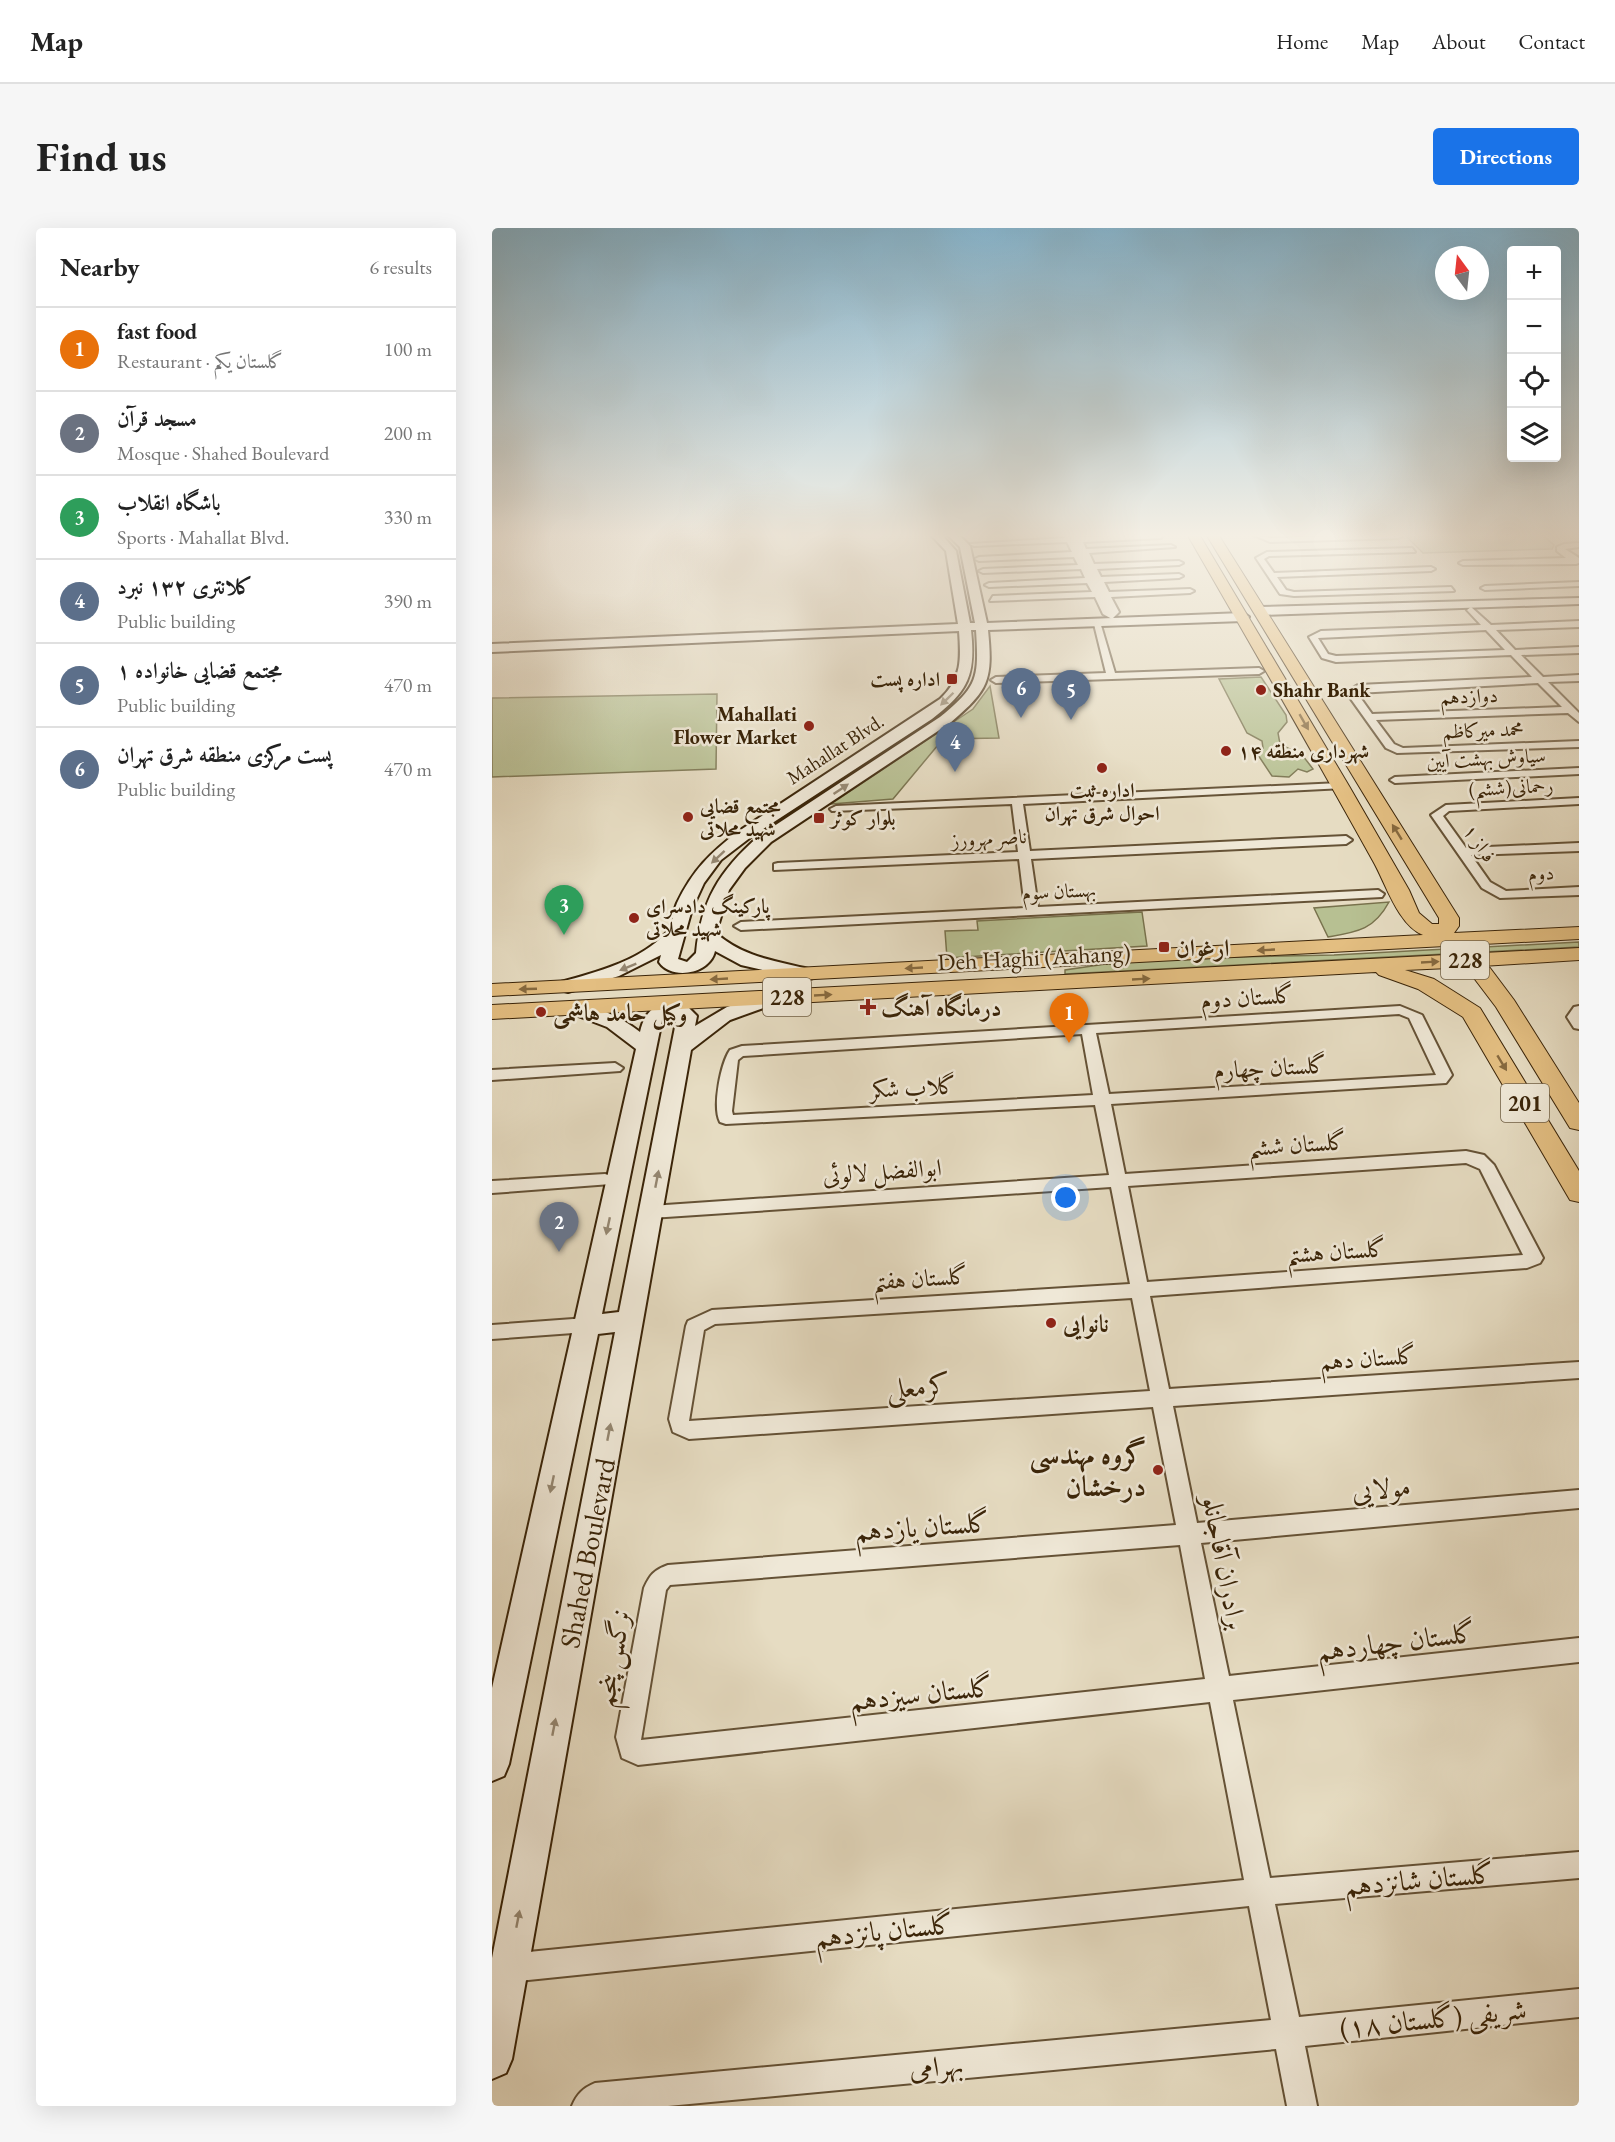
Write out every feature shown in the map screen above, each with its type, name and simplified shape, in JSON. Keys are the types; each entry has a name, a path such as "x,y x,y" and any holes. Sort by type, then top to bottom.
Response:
{"main road":[{"path":"492,648 910,626 927,622"},
{"path":"984,648 995,633 1031,622"},
{"path":"492,643 981,623 1102,622"},
{"path":"1216,622 1256,637"},
{"path":"1246,622 1341,786 1415,923 1427,930 1441,932 1449,926 1449,918 1281,628 1273,622"},
{"path":"1281,628 1291,622"},
{"name":"Mahallat Blvd.","path":"964,624 968,668 961,684 948,701 745,834 715,857 696,882 683,909 668,962 682,968 699,963 705,955 709,916 723,883 740,861 765,839 964,704 979,686 985,666 981,623"},
{"path":"910,626 949,633 966,646"},
{"path":"1427,882 1466,922 1476,928 1503,935 1531,935"},
{"path":"1324,947 1359,942 1380,936 1395,925 1403,913 1399,890"},
{"path":"706,933 724,950 748,961 806,974"},
{"name":"Deh Haghi (Aahang)","path":"492,990 1579,933"},
{"path":"563,987 601,978 641,961 676,934"},
{"path":"1506,1005 1508,986 1526,966 1539,960 1574,954"},
{"name":"Deh Haghi (Aahang)","path":"492,1012 1083,983 1574,954"},
{"path":"1083,983 1054,978 1049,971 1059,964 1119,957"},
{"path":"978,987 1005,976 1002,969 987,964"},
{"path":"1350,967 1404,975 1449,997 1472,1013"},
{"name":"201","path":"1579,1122 1506,1005 1482,973 1468,968 1459,970 1455,974 1456,982 1472,1013 1579,1193"},
{"path":"681,1048 706,1026 738,1007 773,998"},
{"path":"575,1008 606,1017 627,1030 647,1048"},
{"name":"Shahed Boulevard","path":"492,1764 653,1018 657,1013 679,1009 687,1016 492,2059"},
{"path":"587,1324 630,1322"}],"street":[{"path":"1096,622 1111,676"},
{"path":"1483,622 1579,719"},
{"path":"1579,624 1321,634 1313,637 1325,656 1336,659 1579,650"},
{"path":"996,680 1259,671"},
{"path":"1369,717 1351,692 1358,687 1579,678"},
{"name":"دوازدهم","path":"1369,717 1569,710"},
{"name":"محمد میرکاظم","path":"1369,717 1390,746 1401,751 1579,744"},
{"name":"سیاوش بهشت آیین","path":"1395,780 1579,771"},
{"path":"836,809 1341,786"},
{"path":"1017,801 1032,912"},
{"name":"رحمانی(ششم)","path":"1446,808 1579,801"},
{"name":"فراز ۱","path":"1446,808 1437,815 1486,885 1504,895"},
{"name":"ناصر مهرورز","path":"778,867 1346,840"},
{"path":"1463,852 1579,847"},
{"name":"دوم","path":"1504,895 1579,891"},
{"name":"بهستان سوم","path":"741,926 1378,894"},
{"path":"1579,1010 1574,1017 1579,1025"},
{"name":"گلستان دوم","path":"726,1118 724,1112 730,1059 735,1053 1088,1029 1408,1011 1415,1015 1444,1075 1441,1080"},
{"name":"برادران آقاجانلو","path":"1088,1029 1302,2106"},
{"path":"492,1075 615,1068"},
{"name":"گلستان چهارم","path":"1102,1101 1441,1080"},
{"name":"گلاب شکر","path":"726,1118 732,1120 1102,1101"},
{"name":"گلستان ششم","path":"1118,1179 1466,1157 1478,1159 1486,1165 1534,1258"},
{"name":"ابوالفضل لالوئی","path":"651,1212 1118,1179"},
{"path":"492,1187 605,1180"},
{"name":"گلستان هشتم","path":"1140,1290 1527,1261 1534,1258"},
{"name":"گلستان هفتم","path":"680,1426 679,1419 695,1326 712,1317 1140,1290"},
{"path":"492,1332 587,1324"},
{"name":"گلستان دهم","path":"1161,1398 1579,1370"},
{"name":"کرمعلی","path":"680,1426 689,1430 1161,1398"},
{"name":"مولایی","path":"1188,1534 1579,1499"},
{"name":"گلستان یازدهم","path":"660,1579 668,1575 1188,1534"},
{"name":"نرگس پنجم","path":"631,1749 630,1725 655,1588 660,1579"},
{"name":"گلستان چهاردهم","path":"1220,1691 1579,1650"},
{"name":"گلستان سیزدهم","path":"631,1749 638,1754 1220,1691"},
{"name":"گلستان شانزدهم","path":"1259,1892 1579,1865"},
{"name":"گلستان پانزدهم","path":"509,1968 1259,1892"},
{"name":"شریفی (گلستان ۱۸)","path":"1288,2033 1579,2003"},
{"name":"بهرامی","path":"587,2106 595,2098 1288,2033"}],"green space":[{"path":"1261,677 1286,715 1287,722 1278,733 1280,744 1303,756 1313,769 1307,772 1298,769 1289,777 1272,776 1256,752 1263,748 1262,741 1247,733 1219,679"},
{"path":"990,686 999,738 943,739 893,799 831,804 973,709"},
{"path":"717,694 716,769 492,777 492,698"},
{"path":"1389,902 1371,924 1356,931 1328,937 1314,908"},
{"path":"1142,912 1147,946 947,958 945,931 978,930 977,921"},
{"path":"1579,942 1579,947 1065,974 1065,970 1140,959 1334,955"}],"place":[{"name":"اداره پست","path":"952,679"},
{"name":"Shahr Bank","path":"1261,690"},
{"name":"پست مرکزی منطقه شرق تهران","path":"1021,718"},
{"name":"مجتمع قضایی خانواده ۱","path":"1071,720"},
{"name":"Mahallati Flower Market","path":"809,726"},
{"name":"شهرداری منطقه ۱۴","path":"1226,751"},
{"name":"اداره ثبت احوال شرق تهران","path":"1102,768"},
{"name":"کلانتری ۱۳۲ نبرد","path":"955,772"},
{"name":"مجتمع قضایی شهید محلاتی","path":"688,817"},
{"name":"بلوار کوثر","path":"819,818"},
{"name":"پارکینگ دادسرای شهید محلاتی","path":"634,918"},
{"name":"باشگاه انقلاب","path":"564,935"},
{"name":"ارغوان","path":"1164,947"},
{"name":"درمانگاه آهنگ","path":"868,1007"},
{"name":"وکیل حامد هاشمی","path":"541,1012"},
{"name":"fast food","path":"1069,1043"},
{"name":"مسجد قرآن","path":"559,1252"},
{"name":"نانوایی","path":"1051,1323"},
{"name":"گروه مهندسی درخشان","path":"1158,1470"}]}
